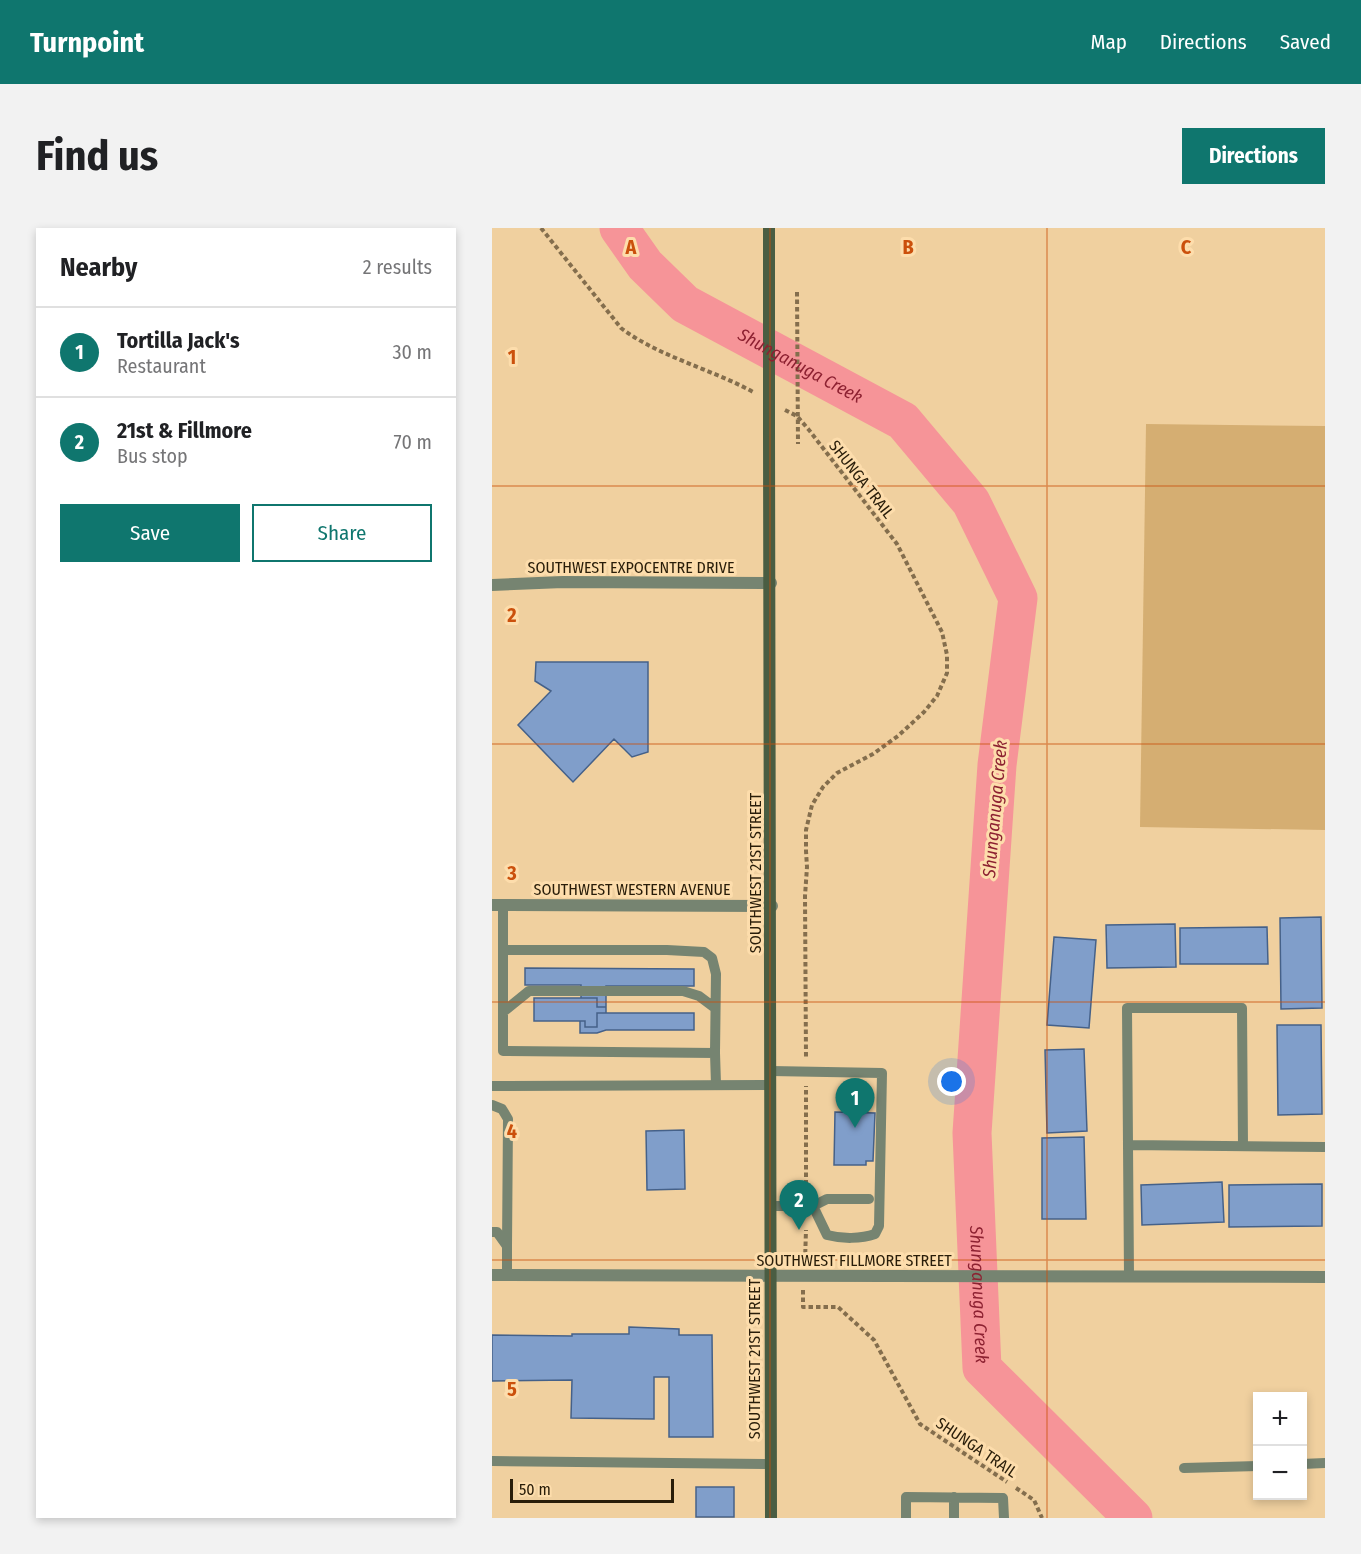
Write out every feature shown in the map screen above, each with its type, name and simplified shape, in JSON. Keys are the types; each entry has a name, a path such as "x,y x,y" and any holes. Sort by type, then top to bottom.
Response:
{"main road":[{"name":"SOUTHWEST 21ST STREET","path":"769,228 772,906 771,1518"}],"street":[{"name":"SOUTHWEST EXPOCENTRE DRIVE","path":"492,585 563,582 771,583"},
{"name":"SOUTHWEST WESTERN AVENUE","path":"497,905 772,906"},
{"name":"SOUTHWEST FILLMORE STREET","path":"492,1275 1325,1276"}],"lane":[{"path":"497,905 503,950 503,1051 715,1053"},
{"path":"503,950 704,952 712,958 716,974 716,1084"},
{"path":"503,1012 529,991 683,991 699,996 715,1008"},
{"path":"1129,1275 1127,1008 1242,1008 1243,1146"},
{"path":"771,1071 882,1072 879,1226 875,1234 867,1237 827,1235 813,1206"},
{"path":"492,1086 771,1085"},
{"path":"492,1106 502,1109 508,1119 507,1276"},
{"path":"1128,1145 1325,1146"},
{"path":"771,1206 813,1206 827,1199 869,1199"},
{"path":"495,1232 507,1246"},
{"path":"492,1461 771,1464"},
{"path":"1307,1464 1325,1463"},
{"path":"1184,1468 1253,1466"},
{"path":"906,1518 906,1497 1004,1498 1004,1518"},
{"path":"954,1497 954,1518"}],"path":[{"path":"541,228 621,328 636,340 732,381 760,396"},
{"path":"797,292 798,444"},
{"name":"SHUNGA TRAIL","path":"778,406 797,417 809,430 897,544 942,632 947,655 947,673 943,686 924,712 881,748 837,773 823,787 809,813"},
{"name":"SHUNGA TRAIL","path":"838,1307 874,1340 920,1424 1034,1500 1042,1518"}],"shaded area":[{"path":"1146,424 1325,426 1325,830 1140,827"}],"building":[{"path":"536,662 648,662 648,752 632,757 614,739 573,782 518,725 551,691 535,681"},
{"path":"1321,917 1322,1008 1281,1009 1280,918"},
{"path":"1175,924 1176,967 1107,968 1106,925"},
{"path":"1267,927 1268,964 1180,964 1180,928"},
{"path":"1054,937 1096,940 1089,1028 1047,1025"},
{"path":"525,968 694,969 694,986 606,986 606,1007 597,1007 597,998 581,998 581,985 525,985"},
{"path":"534,998 597,998 597,1007 606,1007 606,1013 597,1013 597,1027 585,1027 585,1021 534,1021"},
{"path":"597,1013 694,1013 694,1030 606,1030 597,1033 580,1033 580,1021 585,1021 585,1027 597,1027"},
{"path":"1277,1025 1321,1025 1322,1114 1278,1115"},
{"path":"1084,1049 1087,1131 1047,1133 1045,1050"},
{"path":"835,1112 875,1113 873,1161 866,1161 866,1165 834,1165"},
{"path":"684,1130 685,1189 647,1190 646,1131"},
{"path":"1084,1137 1086,1219 1042,1219 1042,1138"},
{"path":"1222,1182 1224,1222 1142,1225 1141,1185"},
{"path":"1322,1184 1322,1226 1229,1227 1229,1185"},
{"path":"629,1327 679,1329 679,1335 712,1335 713,1437 669,1437 669,1377 654,1377 654,1419 571,1418 572,1380 492,1381 492,1335 629,1334"},
{"path":"696,1487 734,1487 734,1517 696,1517"}],"waterway":[{"name":"Shunganuga Creek","path":"619,228 645,265 685,304 903,421 971,502 1018,598 997,765 972,1133 982,1368 1133,1518"}],"place":[{"name":"Tortilla Jack's","path":"855,1128"},
{"name":"21st & Fillmore","path":"799,1230"}]}
